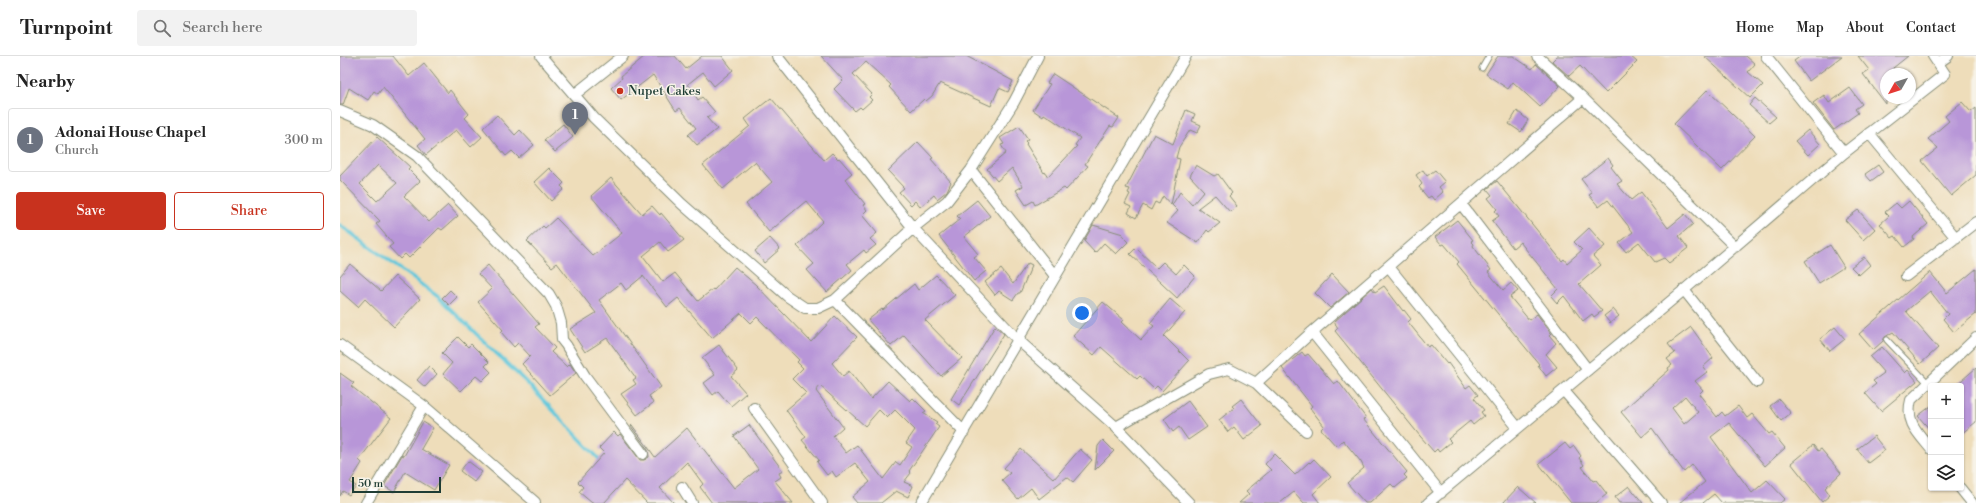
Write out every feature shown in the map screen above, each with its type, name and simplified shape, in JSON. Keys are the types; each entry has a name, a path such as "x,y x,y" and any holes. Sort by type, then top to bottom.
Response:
{"street":[{"path":"541,56 594,118 682,204 788,296 805,308 818,308 835,300 913,228 947,201 970,170 1014,102 1038,56"},
{"path":"574,95 624,56"},
{"path":"777,56 913,228 1017,339 1116,427 1189,503"},
{"path":"921,503 1186,56"},
{"path":"1537,56 1583,98 1735,247"},
{"path":"1766,56 1844,153"},
{"path":"1428,503 1564,391 1844,153 1945,74 1935,60 1948,56"},
{"path":"1256,383 1312,332 1583,98"},
{"path":"340,111 373,126 417,156 549,294 556,306 561,323 562,340 585,376 643,454"},
{"path":"1869,133 1956,238"},
{"path":"970,170 1055,276"},
{"path":"1461,204 1588,370"},
{"path":"1906,276 1976,222"},
{"path":"1389,267 1518,428"},
{"path":"1684,290 1757,382"},
{"path":"835,300 964,432"},
{"path":"1312,332 1441,493"},
{"path":"1928,445 1912,424 1908,410 1911,400 1976,338"},
{"path":"340,345 424,406 535,502"},
{"path":"1116,427 1209,374 1229,369 1256,383 1306,432"},
{"path":"1564,391 1661,503"},
{"path":"366,503 424,406"},
{"path":"754,408 822,503"},
{"path":"682,487 692,503"},
{"path":"1962,491 1972,503"}],"lane":[{"path":"1482,68 1489,56"},
{"path":"1887,340 1928,383"}],"building":[{"path":"340,56 393,56 409,76 424,63 448,93 450,90 469,114 465,118 482,137 471,147 456,130 426,155 418,145 425,139 383,87 378,94 374,91 368,100 349,88 343,105 340,105"},
{"path":"645,56 675,56 686,69 702,56 722,56 733,70 714,86 703,72 688,84 698,100 702,97 715,112 707,118 717,129 697,145 688,135 696,128 680,108 676,111 653,75 621,100 611,88 622,78 621,76"},
{"path":"821,56 966,56 1013,81 1008,92 999,88 991,106 940,83 932,96 926,101 924,99 911,111 889,87 891,85 866,62 853,74 872,94 869,97 872,100 862,109 860,107 855,111 834,89 843,80"},
{"path":"1498,56 1513,56 1532,69 1536,64 1560,86 1540,107 1513,82 1508,89 1486,74"},
{"path":"1557,56 1630,56 1637,62 1606,93 1580,66 1569,76 1552,61"},
{"path":"1704,56 1746,56 1755,64 1748,72 1763,85 1750,98"},
{"path":"1801,56 1842,56 1809,81 1794,61"},
{"path":"1858,56 1908,56 1893,68 1880,68 1880,96 1863,74 1869,70"},
{"path":"1053,74 1119,118 1113,127 1110,126 1085,164 1088,166 1066,190 1064,188 1035,205 1033,201 1026,205 1016,190 1023,186 1012,168 997,181 987,169 1006,153 1001,145 1004,144 1000,138 1019,126 1028,139 1025,141 1027,143 1026,144 1048,177 1077,146 1075,145 1080,138 1044,114 1043,117 1033,110 1050,84 1047,83"},
{"path":"1850,88 1862,104 1855,109 1858,113 1834,130 1813,103 1824,95 1829,103"},
{"path":"1707,90 1755,136 1722,170 1674,124"},
{"path":"771,98 824,160 832,153 838,159 839,158 852,173 845,179 865,204 863,205 867,210 862,215 877,233 870,239 876,245 866,253 864,250 847,264 852,270 827,292 807,270 814,264 797,246 823,221 806,201 769,232 746,204 772,182 755,162 723,189 703,165 750,126 745,119"},
{"path":"1755,98 1776,117 1769,123 1749,105"},
{"path":"1962,102 1971,112 1976,108 1976,175 1951,196 1922,161 1938,148 1928,139 1949,121 1945,116"},
{"path":"1186,110 1195,114 1192,121 1201,125 1197,133 1190,130 1179,147 1176,158 1180,159 1171,205 1163,196 1159,204 1155,202 1151,210 1143,205 1136,218 1128,213 1131,207 1125,204 1130,194 1128,193 1130,189 1126,188 1154,134 1173,144"},
{"path":"1517,111 1528,120 1521,132 1509,124"},
{"path":"497,115 515,135 520,130 534,145 519,158 512,151 506,156 483,128"},
{"path":"563,124 573,137 555,152 544,140"},
{"path":"1808,130 1820,144 1808,155 1795,141"},
{"path":"377,137 410,167 408,169 420,181 404,196 429,222 448,205 458,216 442,230 439,228 409,258 405,254 400,259 389,247 393,244 376,224 380,221 340,180 340,176","holes":["378,165 397,183 377,201 360,184"]},
{"path":"918,142 933,158 931,159 951,182 947,191 937,199 934,195 920,207 915,201 911,205 899,192 904,188 888,171"},
{"path":"1608,158 1613,165 1611,167 1622,181 1617,184 1631,200 1641,192 1668,228 1685,214 1693,224 1679,236 1688,248 1669,263 1664,258 1655,262 1639,242 1626,252 1619,243 1633,232 1608,200 1599,207 1589,195 1592,193 1581,179"},
{"path":"1196,165 1214,176 1218,174 1232,193 1229,196 1237,206 1230,212 1215,195 1198,208 1220,223 1209,232 1207,230 1198,243 1167,223 1178,211 1172,205 1180,192 1192,205 1204,191 1190,176"},
{"path":"1878,165 1883,172 1871,181 1865,174"},
{"path":"549,168 564,183 561,186 564,189 551,201 534,182"},
{"path":"1423,170 1427,176 1435,170 1445,182 1439,187 1443,192 1434,200 1431,196 1428,198 1419,187 1422,184 1416,175"},
{"path":"611,178 642,214 652,206 660,215 661,213 684,240 668,252 660,242 643,256 663,282 675,273 698,301 713,289 714,290 735,267 756,285 811,342 835,316 857,337 832,363 843,376 849,371 871,399 888,381 910,401 913,398 926,411 923,413 937,422 935,424 939,427 909,471 911,473 904,482 913,486 908,497 896,491 881,503 857,503 852,497 870,482 855,463 836,477 832,471 827,475 817,462 819,460 802,440 806,437 786,410 806,393 792,379 803,368 797,362 799,360 757,317 751,323 741,313 712,338 678,298 667,307 643,276 626,290 621,283 599,300 661,387 649,396 653,403 637,415 621,394 636,384 633,380 636,378 607,338 585,352 570,329 596,313 557,263 552,267 527,241 543,226 545,228 556,218 593,256 622,233 591,196","holes":["820,386 865,426 879,410 887,418 895,410 915,430 906,443 912,447 900,465 896,462 883,479 857,445 846,453 833,436 843,427 816,391"]},
{"path":"1497,181 1562,261 1564,259 1567,263 1582,250 1574,242 1589,228 1605,246 1593,256 1601,265 1579,284 1602,311 1594,317 1592,314 1583,321 1564,296 1557,303 1551,296 1558,289 1520,242 1513,248 1492,221 1499,216 1495,211 1497,209 1488,198 1492,195 1487,189"},
{"path":"977,200 990,216 964,237 978,254 974,257 986,271 974,281 939,236 960,219 957,216"},
{"path":"1909,201 1928,224 1904,247 1895,236 1892,238 1880,224 1889,216 1885,212 1896,203 1901,208"},
{"path":"1858,210 1875,229 1863,240 1845,220"},
{"path":"1457,220 1473,240 1471,241 1474,244 1473,246 1491,270 1488,272 1503,290 1511,283 1518,291 1510,297 1529,320 1537,314 1551,333 1549,335 1556,343 1546,354 1557,367 1546,376 1538,365 1539,364 1457,264 1459,262 1444,244 1442,245 1435,237"},
{"path":"1093,225 1123,234 1122,236 1128,242 1116,254 1104,243 1095,253 1084,241"},
{"path":"770,238 780,249 764,263 755,251"},
{"path":"1830,245 1844,267 1819,283 1805,261"},
{"path":"1136,248 1157,268 1163,262 1176,274 1184,265 1195,276 1177,298 1130,254"},
{"path":"1864,257 1870,265 1859,275 1851,267"},
{"path":"1028,263 1032,265 1020,293 1018,293 1013,300 999,291 995,295 985,282 1001,269 1013,284"},
{"path":"350,264 381,291 395,276 420,299 394,327 365,299 358,307 340,291 340,276"},
{"path":"488,265 539,324 535,327 555,348 551,352 567,367 570,364 576,373 550,395 522,364 530,356 518,343 514,347 501,332 503,330 478,302 492,289 478,274"},
{"path":"1976,269 1976,314 1954,332 1943,319 1948,314 1930,291 1906,311 1938,348 1920,364 1893,332 1885,337 1883,341 1873,350 1859,334 1930,272 1947,293"},
{"path":"1332,274 1349,292 1330,308 1315,293"},
{"path":"936,275 955,295 925,320 962,358 941,376 904,335 891,346 868,320 882,309 883,310 914,284 918,290"},
{"path":"1384,286 1411,319 1408,322 1428,347 1431,345 1447,364 1448,363 1466,388 1470,385 1478,395 1474,398 1484,410 1481,412 1484,416 1473,425 1470,421 1448,439 1451,442 1439,452 1437,449 1434,452 1420,436 1335,331 1338,328 1334,322 1372,288 1375,292"},
{"path":"450,290 457,297 449,305 442,298"},
{"path":"1170,299 1185,312 1164,336 1189,361 1162,391 1157,386 1154,389 1140,376 1137,379 1101,347 1094,355 1073,336 1103,302 1124,320 1122,322 1141,340 1154,326 1150,323"},
{"path":"1613,309 1619,316 1610,323 1604,316"},
{"path":"995,326 1004,334 959,405 951,399"},
{"path":"1691,327 1713,358 1703,367 1707,372 1695,381 1703,390 1699,394 1717,417 1722,412 1725,416 1738,406 1747,418 1752,414 1769,434 1772,432 1785,448 1765,466 1729,423 1711,437 1752,493 1767,480 1785,499 1780,503 1722,503 1714,494 1703,503 1679,503 1705,482 1692,465 1684,472 1652,428 1642,437 1621,412 1669,370 1668,368 1672,365 1667,359 1675,353 1668,344","holes":["1685,396 1698,412 1684,424 1672,408"]},
{"path":"1835,327 1845,339 1830,351 1820,339"},
{"path":"458,337 468,347 471,344 489,362 485,366 491,372 482,381 476,376 461,391 443,374 452,363 442,353"},
{"path":"719,345 738,370 731,376 746,393 731,406 718,391 713,395 704,383 715,375 702,358"},
{"path":"1882,347 1905,373 1908,370 1917,381 1881,411 1865,393 1876,384 1873,381 1884,373 1870,357"},
{"path":"1302,352 1305,356 1308,354 1334,384 1338,381 1366,418 1363,419 1407,472 1404,475 1407,478 1395,488 1391,484 1370,503 1365,503 1347,483 1364,468 1361,462 1343,440 1336,446 1321,429 1324,426 1310,408 1312,406 1282,368"},
{"path":"429,366 437,374 425,387 417,380"},
{"path":"1976,368 1976,422 1964,432 1964,383 1958,383"},
{"path":"340,373 354,383 351,386 391,418 359,460 362,463 350,482 356,486 349,495 343,491 340,496"},
{"path":"1241,399 1262,426 1244,440 1234,427 1228,432 1219,420 1234,408 1232,406"},
{"path":"1779,399 1791,413 1781,421 1770,406"},
{"path":"1188,401 1207,427 1188,440 1179,427 1173,432 1164,419"},
{"path":"1928,408 1928,428 1918,416"},
{"path":"423,422 433,428 421,449 449,465 434,490 405,472 394,492 384,486 402,455 404,456"},
{"path":"632,425 655,457 687,428 734,488 758,469 734,436 749,425 783,471 779,473 781,477 775,481 793,503 712,503 700,487 703,484 687,462 660,488 674,503 647,503 625,480 604,503 592,503 579,492 583,487 578,482 604,453 599,448 614,432 618,436 620,434 640,460 644,460 649,457 648,450 631,426"},
{"path":"1874,436 1885,450 1868,463 1857,449"},
{"path":"1103,440 1114,451 1095,470 1098,446"},
{"path":"1565,443 1570,449 1574,446 1581,456 1579,458 1584,465 1582,467 1593,481 1596,480 1607,494 1596,503 1571,503 1539,464"},
{"path":"1813,445 1818,451 1821,449 1841,473 1825,488 1830,495 1822,502 1791,463"},
{"path":"1021,449 1054,479 1080,449 1092,460 1073,482 1067,477 1039,499 1031,488 1018,499 1002,480 1010,473 1004,468"},
{"path":"1274,454 1295,475 1314,459 1331,477 1313,494 1320,503 1304,503 1294,492 1280,503 1239,503 1249,494 1246,491 1271,470 1265,464"},
{"path":"468,461 482,472 474,482 460,471"},
{"path":"1629,486 1643,503 1619,503 1615,497"},
{"path":"1518,487 1536,503 1503,503"}],"waterway":[{"path":"340,225 437,296 529,385 601,461"}],"place":[{"name":"Nupet Cakes","path":"620,91"},
{"name":"Adonai House Chapel","path":"575,135"}]}
